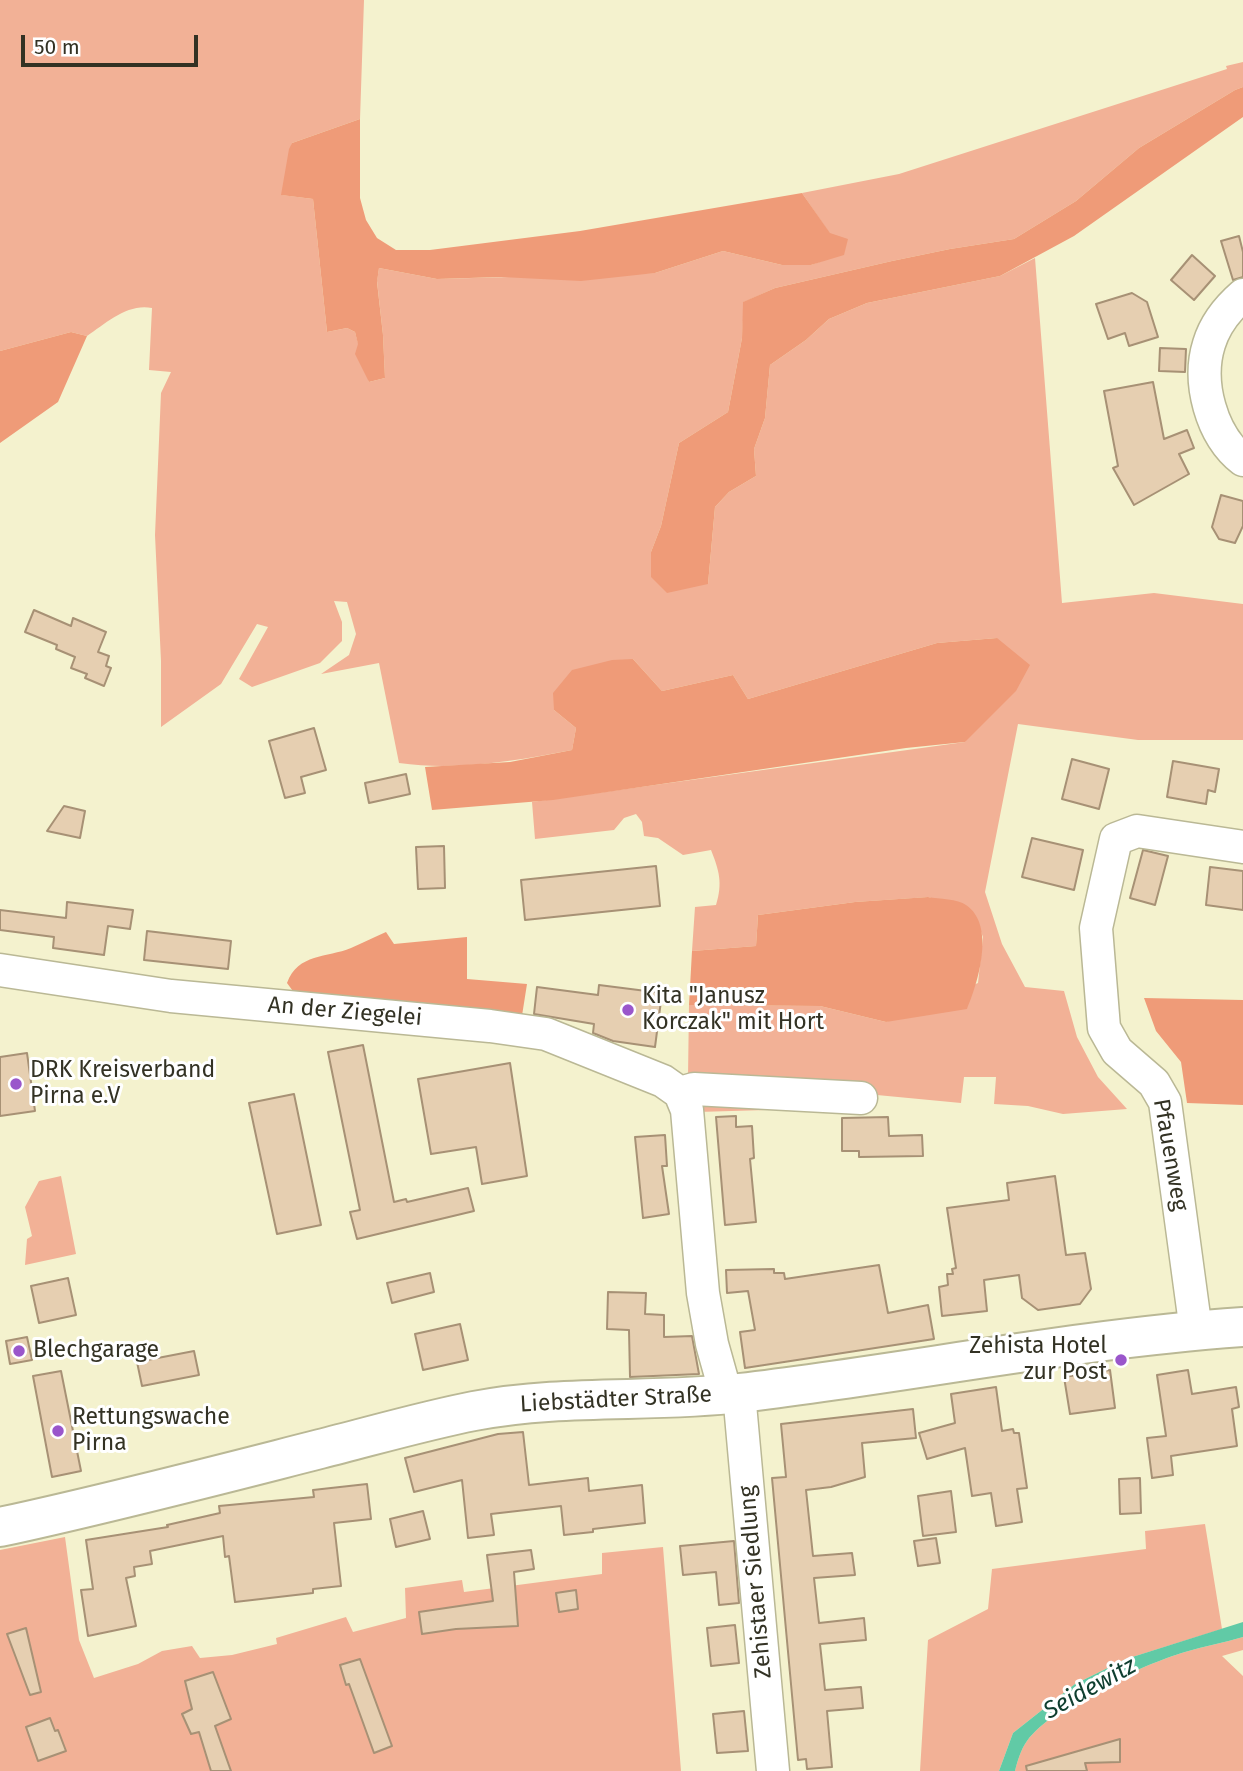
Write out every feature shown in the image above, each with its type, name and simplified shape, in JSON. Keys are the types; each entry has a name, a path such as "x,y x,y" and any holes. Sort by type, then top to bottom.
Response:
{"main road":[{"name":"Liebstädter Straße","path":"0,1527 476,1410 531,1402 732,1394 829,1382 1080,1343 1243,1327"}],"street":[{"path":"1243,295 1229,307 1214,330 1208,346 1205,392 1219,430 1243,460"},
{"name":"Pfauenweg","path":"1196,1331 1164,1102 1160,1090 1117,1051 1104,1028 1096,928 1116,839 1137,831 1243,847"},
{"name":"An der Ziegelei","path":"0,970 171,996 490,1026 546,1034 663,1081 680,1093"},
{"path":"732,1394 712,1344 703,1293 687,1110 680,1093 694,1089 861,1098"},
{"name":"Zehistaer Siedlung","path":"732,1394 773,1771"}],"shaded area":[{"path":"0,0 364,0 360,119 292,143 282,195 313,199 327,332 347,328 355,332 369,382 385,378 377,281 379,268 437,279 655,273 723,251 782,265 811,265 827,259 830,234 802,193 899,174 1243,62 1243,87 1139,148 1076,201 1014,239 950,249 775,288 744,302 742,338 728,412 679,443 661,526 651,552 708,584 715,507 729,492 756,476 754,449 765,418 770,365 806,340 829,319 867,303 1000,276 1035,258 1062,603 1154,593 1243,604 1243,740 1138,740 1018,724 985,892 1002,944 1025,987 1064,991 1077,1037 1098,1077 1127,1109 1063,1114 1028,1106 994,1104 996,1077 964,1077 961,1103 688,1077 689,1005 820,1006 886,1022 978,983 983,937 975,916 929,897 855,902 758,915 756,946 692,951 695,907 716,905 718,897 719,877 711,850 683,855 658,838 644,836 642,822 636,814 624,818 614,830 535,839 532,802 965,742 997,638 937,643 748,699 733,675 662,691 633,659 554,710 576,728 572,750 486,764 421,765 399,763 379,663 321,674 349,655 356,634 347,602 334,601 342,622 342,641 320,663 252,687 239,679 268,627 257,624 221,684 161,727 155,535 161,393 171,372 149,370 152,308 126,311 87,336 71,332 0,351"},
{"path":"1243,87 1243,117 1074,236 1000,276 867,303 829,319 806,340 770,365 765,418 754,449 756,476 729,492 715,507 708,584 667,593 651,577 651,552 661,526 679,443 728,412 742,338 743,302 775,288 950,249 1014,239 1076,201 1139,148"},
{"path":"360,119 360,198 366,220 377,238 396,250 430,250 580,231 802,193 830,233 848,239 844,255 811,265 782,265 723,251 655,273 581,281 501,277 437,279 379,268 377,282 385,378 369,382 355,354 358,344 355,332 347,328 327,332 313,199 281,195 292,143"},
{"path":"71,332 87,336 58,402 0,443 0,351"},
{"path":"997,638 1030,665 1016,691 965,742 906,748 553,800 432,810 425,767 510,762 572,750 576,728 554,710 553,693 572,670 612,660 633,659 662,691 733,675 748,699 937,643"},
{"path":"928,897 963,903 975,914 980,926 982,955 976,985 967,1009 886,1022 820,1006 689,1005 692,951 756,946 758,915 855,902"},
{"path":"386,932 394,944 467,937 467,979 527,984 521,1022 298,998 287,983 298,966 306,961 351,948"},
{"path":"1144,998 1243,1000 1243,1105 1187,1103 1181,1062 1156,1031"},
{"path":"699,1098 835,1108 697,1112"},
{"path":"61,1176 76,1254 25,1265 27,1239 32,1236 25,1207 39,1181"},
{"path":"1205,1524 1222,1629 1126,1659 1075,1684 1013,1733 999,1771 920,1771 928,1640 988,1609 992,1569 1146,1549 1145,1531"},
{"path":"65,1537 79,1640 94,1678 138,1664 162,1651 192,1646 200,1658 232,1655 277,1644 276,1638 346,1617 353,1632 406,1618 405,1588 462,1580 464,1592 602,1574 602,1553 663,1547 681,1771 0,1771 0,1550"},
{"path":"1243,1637 1243,1650 1222,1656 1243,1676 1243,1771 1015,1771 1027,1741 1040,1727 1078,1700 1123,1676 1167,1658"}],"water":[{"name":"Seidewitz","path":"1243,1622 1243,1637 1167,1658 1123,1676 1078,1700 1040,1727 1027,1741 1015,1771 999,1771 1013,1733 1075,1684 1126,1659"}],"building":[{"path":"1239,236 1243,252 1243,277 1233,280 1221,241"},
{"path":"1192,255 1215,276 1194,300 1171,280"},
{"path":"1132,293 1147,302 1158,337 1129,346 1125,333 1108,339 1096,304"},
{"path":"1160,348 1186,349 1185,372 1159,371"},
{"path":"1153,382 1164,439 1187,430 1194,448 1179,454 1189,474 1134,505 1113,468 1118,466 1104,391"},
{"path":"1221,495 1243,501 1243,526 1235,543 1219,539 1212,527"},
{"path":"34,610 71,626 73,618 106,632 98,652 109,656 106,666 111,668 104,686 85,678 87,674 71,668 75,657 56,649 57,645 25,632"},
{"path":"314,728 326,770 301,777 305,793 285,798 269,741"},
{"path":"1072,759 1109,769 1099,809 1062,799"},
{"path":"1173,761 1219,769 1215,792 1208,790 1206,804 1167,797"},
{"path":"406,774 410,794 369,803 365,783"},
{"path":"64,806 85,811 80,838 47,831"},
{"path":"1032,838 1083,850 1074,890 1022,877"},
{"path":"444,846 445,888 418,889 416,847"},
{"path":"1143,850 1168,856 1155,905 1130,898"},
{"path":"656,866 660,906 525,920 521,880"},
{"path":"1210,867 1243,871 1243,910 1206,905"},
{"path":"67,902 133,910 130,929 108,926 104,955 53,948 54,937 0,930 0,910 66,918"},
{"path":"147,931 231,941 228,969 144,960"},
{"name":"Kita \"Janusz Korczak\" mit Hort","path":"599,985 662,993 655,1047 613,1041 593,1033 594,1024 534,1014 537,987 598,995"},
{"path":"363,1045 394,1202 406,1199 407,1202 468,1188 474,1211 357,1239 350,1212 360,1210 328,1052"},
{"name":"DRK Kreisverband Pirna e.V","path":"27,1053 35,1111 0,1116 0,1057"},
{"path":"510,1063 527,1176 482,1184 476,1147 431,1154 418,1079"},
{"path":"294,1094 321,1225 277,1234 249,1103"},
{"path":"736,1116 736,1127 752,1126 754,1158 750,1159 756,1222 725,1225 716,1117"},
{"path":"888,1117 889,1136 922,1135 923,1156 859,1157 859,1151 842,1151 842,1118"},
{"path":"665,1135 667,1166 662,1166 669,1214 643,1218 635,1137"},
{"path":"1055,1176 1066,1255 1085,1253 1091,1289 1080,1304 1038,1310 1022,1298 1019,1275 984,1280 987,1311 942,1316 939,1287 948,1285 947,1274 953,1274 952,1269 956,1268 947,1208 1009,1200 1007,1183"},
{"path":"879,1265 888,1313 928,1305 934,1339 745,1368 740,1332 755,1330 748,1291 727,1293 726,1270 774,1269 774,1273 784,1273 785,1279"},
{"path":"430,1273 434,1292 392,1303 387,1283"},
{"path":"68,1278 76,1315 39,1323 31,1286"},
{"path":"608,1292 646,1293 645,1314 664,1315 664,1337 692,1336 699,1374 630,1377 629,1330 607,1329"},
{"path":"460,1324 468,1360 423,1370 415,1334"},
{"name":"Blechgarage","path":"27,1337 32,1360 10,1364 6,1341"},
{"path":"194,1351 199,1375 142,1386 137,1362"},
{"path":"1110,1370 1115,1408 1070,1414 1064,1377"},
{"path":"1188,1370 1192,1394 1236,1387 1239,1407 1232,1409 1237,1446 1171,1456 1173,1475 1152,1478 1147,1438 1166,1436 1157,1375"},
{"name":"Rettungswache Pirna","path":"61,1371 81,1471 52,1477 33,1376"},
{"path":"996,1387 1002,1431 1013,1429 1014,1433 1019,1433 1027,1488 1017,1489 1022,1522 996,1526 991,1493 972,1496 965,1448 927,1459 919,1433 955,1423 951,1394"},
{"path":"913,1409 916,1438 862,1443 865,1477 831,1487 806,1490 813,1556 852,1553 855,1575 814,1578 819,1623 864,1618 866,1640 820,1644 825,1690 861,1687 863,1708 827,1711 832,1767 807,1769 806,1759 798,1760 772,1478 786,1477 781,1424"},
{"path":"523,1432 529,1485 588,1478 589,1491 642,1485 645,1523 564,1535 561,1506 491,1514 494,1535 468,1538 462,1480 414,1492 405,1458 498,1434"},
{"path":"1140,1478 1141,1513 1120,1514 1119,1479"},
{"path":"367,1484 371,1519 334,1523 341,1586 313,1589 313,1593 235,1602 229,1556 225,1557 223,1536 150,1551 152,1564 134,1567 135,1576 126,1578 136,1626 88,1636 81,1590 93,1589 86,1540 168,1527 167,1525 220,1513 219,1506 314,1497 313,1490"},
{"path":"951,1491 956,1532 923,1536 918,1496"},
{"path":"423,1511 430,1539 396,1547 390,1519"},
{"path":"936,1538 940,1563 918,1566 914,1541"},
{"path":"734,1541 739,1603 719,1605 716,1572 683,1575 680,1546"},
{"path":"531,1550 534,1569 514,1572 518,1626 456,1629 422,1634 419,1612 493,1601 487,1555"},
{"path":"576,1590 578,1609 559,1612 556,1593"},
{"path":"735,1625 739,1663 711,1666 707,1628"},
{"path":"26,1628 41,1692 30,1695 7,1634"},
{"path":"360,1659 392,1746 374,1753 340,1665"},
{"path":"213,1672 231,1719 215,1726 231,1771 211,1771 199,1732 191,1734 182,1714 192,1709 185,1681"},
{"path":"744,1711 748,1751 717,1753 713,1714"},
{"path":"50,1718 66,1751 38,1761 26,1727"},
{"path":"1120,1739 1120,1762 1085,1763 1087,1771 1027,1771 1026,1766"}],"place":[{"name":"Kita \"Janusz Korczak\" mit Hort","path":"628,1010"},
{"name":"DRK Kreisverband Pirna e.V","path":"16,1084"},
{"name":"Blechgarage","path":"19,1351"},
{"name":"Zehista Hotel zur Post","path":"1121,1360"},
{"name":"Rettungswache Pirna","path":"58,1431"}]}
